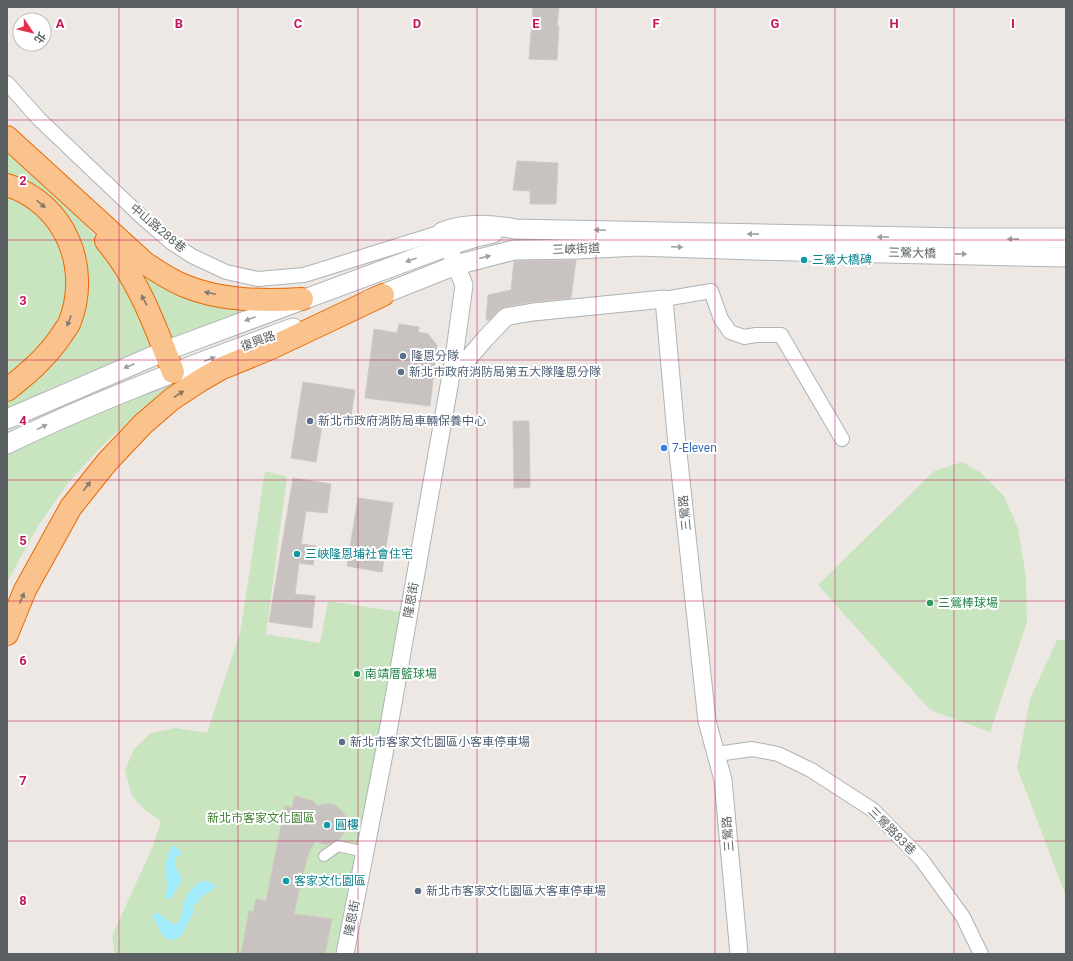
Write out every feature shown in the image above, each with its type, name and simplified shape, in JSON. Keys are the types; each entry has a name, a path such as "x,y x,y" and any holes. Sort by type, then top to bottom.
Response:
{"highway":[{"path":"7,137 145,263 164,276 185,286 232,298 275,301 302,300"},
{"path":"29,158 100,233 119,256 148,306 173,372"},
{"path":"7,186 19,189 39,201 55,218 68,239 76,266 77,295 69,324 50,353 7,390"},
{"path":"7,634 25,590 71,508 106,462 143,424 172,399 207,376 271,348 383,295"}],"main road":[{"name":"復興路","path":"7,419 165,351 302,300 445,239 476,237 515,229"},
{"name":"三峽街道","path":"515,229 638,239"},
{"name":"三峽街道","path":"514,250 578,249 638,239"},
{"name":"三鶯大橋","path":"638,239 754,250 1039,247 1066,239"},
{"name":"三鶯大橋","path":"1039,247 1066,256"},
{"name":"復興路","path":"7,444 46,425 173,372 383,295 456,265 514,250"}],"street":[{"name":"中山路288巷","path":"7,83 39,119 143,218 172,243 192,256 226,272 258,279 304,275 445,239"},
{"name":"隆恩街","path":"346,954 385,747 454,358 464,285 445,239"},
{"path":"454,358 467,360 488,335 506,317 533,312 664,299 711,291 721,319 730,332 744,337 756,335 781,335 842,439"},
{"name":"三鶯路","path":"664,299 676,434 707,721 723,780 739,954"},
{"name":"三鶯路83巷","path":"716,754 752,749 778,754 811,770 873,810 921,859 963,917 981,954"},
{"path":"324,856 338,846 365,852"}],"green space":[{"path":"7,150 66,203 101,243 156,344 51,388 7,410 7,399 84,308 88,278 81,248 7,176"},
{"path":"7,192 58,230 72,278 62,324 7,381"},
{"path":"123,250 245,309 244,311 167,340"},
{"path":"213,363 131,419 102,446 68,483 38,526 7,582 7,455 52,432"},
{"name":"三鶯棒球場","path":"962,462 980,472 1004,496 1018,528 1026,577 1027,622 990,732 930,710 818,585 934,471"},
{"name":"新北市客家文化園區","path":"265,471 287,477 266,634 320,643 328,601 400,612 397,653 387,707 336,954 115,954 112,936 153,846 161,821 145,810 132,796 125,770 134,749 151,733 176,728 207,733 240,633"},
{"path":"1057,640 1066,640 1066,896 1017,768 1030,699"}],"water":[{"path":"173,845 181,852 180,856 176,857 175,865 182,880 171,899 166,899 167,882 165,866"},
{"path":"202,881 208,881 215,885 215,888 200,898 198,903 194,904 194,911 182,935 171,940 166,938 160,931 153,916 154,913 158,913 173,924 178,923 182,916 184,902 188,895 196,885"}],"building":[{"path":"533,7 559,7 557,26 559,26 557,60 529,59"},
{"path":"517,161 558,163 556,204 530,204 530,191 513,190"},
{"path":"576,260 571,298 531,302 504,307 499,310 490,320 486,320 488,295 511,290 514,261"},
{"name":"新北市政府消防局第五大隊隆恩分隊","path":"399,324 419,327 418,332 428,334 437,345 430,406 365,398 374,329 397,333"},
{"name":"新北市政府消防局車輛保養中心","path":"303,382 355,390 350,423 323,419 316,462 291,458"},
{"path":"513,421 529,421 530,487 514,488"},
{"name":"三峽隆恩埔社會住宅","path":"293,478 331,484 327,513 306,511 301,544 316,546 313,565 299,563 295,594 315,596 312,628 269,622"},
{"path":"358,498 393,503 382,572 347,566"},
{"name":"客家文化園區","path":"295,796 313,801 317,806 331,804 337,806 346,817 346,830 339,840 330,844 323,844 316,841 310,850 303,873 294,914 332,919 325,954 241,954 249,911 253,912 256,899 266,901 285,806 292,808"}],"place":[{"name":"三鶯大橋碑","path":"804,260"},
{"name":"隆恩分隊","path":"403,356"},
{"name":"新北市政府消防局第五大隊隆恩分隊","path":"401,372"},
{"name":"新北市政府消防局車輛保養中心","path":"310,421"},
{"name":"7-Eleven","path":"664,448"},
{"name":"三峽隆恩埔社會住宅","path":"297,554"},
{"name":"三鶯棒球場","path":"930,603"},
{"name":"南靖厝籃球場","path":"357,674"},
{"name":"新北市客家文化園區小客車停車場","path":"342,742"},
{"name":"圓樓","path":"327,825"},
{"name":"客家文化園區","path":"286,881"},
{"name":"新北市客家文化園區大客車停車場","path":"418,891"}]}
